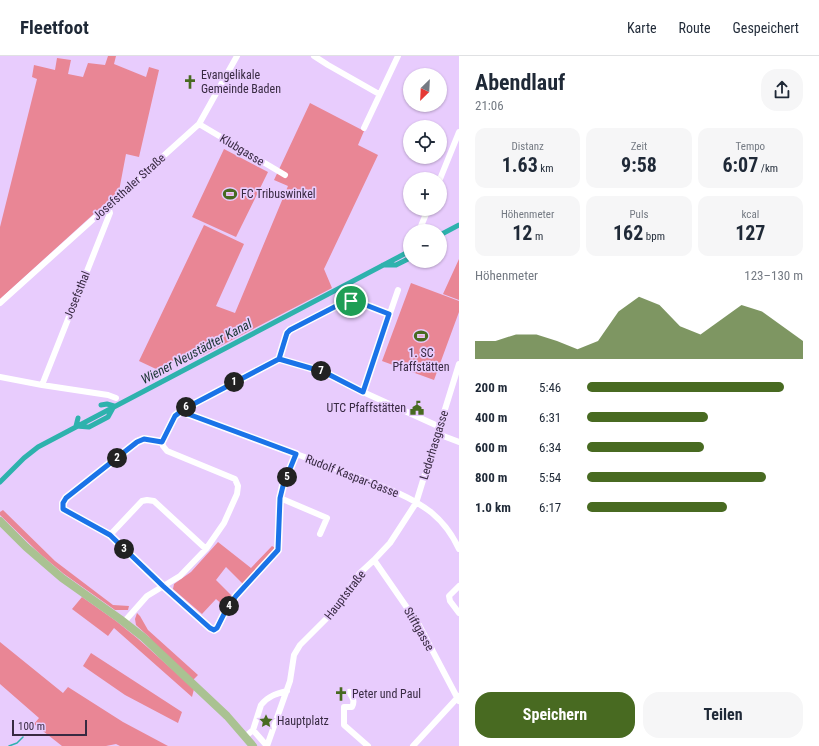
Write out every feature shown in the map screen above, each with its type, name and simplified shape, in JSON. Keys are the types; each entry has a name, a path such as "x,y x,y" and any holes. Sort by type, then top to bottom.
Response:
{"main road":[{"path":"0,521 26,548 62,578 143,637 227,716 246,736 253,746"}],"street":[{"name":"Josefsthaler Straße","path":"0,303 199,124 237,56"},
{"path":"314,56 379,94"},
{"path":"364,128 398,56"},
{"name":"Klubgasse","path":"199,124 285,175"},
{"path":"443,172 459,132"},
{"name":"Josefsthal","path":"42,385 110,212 108,206"},
{"path":"363,392 398,290"},
{"path":"279,359 287,333 290,330 344,302 358,302 389,314"},
{"path":"162,442 175,416 184,409 279,359 324,372 439,430 459,442"},
{"name":"Lederhasgasse","path":"416,503 459,364"},
{"path":"0,377 108,395 116,398"},
{"name":"Rudolf Kaspar-Gasse","path":"184,409 188,414 405,496 432,513 442,522 455,539 459,549"},
{"path":"162,442 144,439 137,442 66,498 63,503 63,509 110,535 163,586 214,630 217,628 226,610 236,596 278,550 280,498 283,486 296,454"},
{"path":"124,622 148,596 180,576 206,549 224,523 237,494 238,486 235,479 167,451 162,442"},
{"path":"280,498 327,518 320,534"},
{"path":"110,535 142,501 148,500 154,501 206,549"},
{"name":"Hauptstraße","path":"287,691 294,655 300,645 328,617 360,573 390,543 416,503"},
{"name":"Stiftgasse","path":"374,560 419,625 458,698"},
{"path":"459,586 450,596 450,602 459,613"},
{"path":"246,736 253,730 260,705 269,697 287,691"},
{"path":"253,730 267,746 287,691"},
{"path":"349,692 354,702 352,707 344,707 344,725 368,746"},
{"path":"412,746 458,698"}],"shaded area":[{"path":"108,56 116,56 114,64 146,77 149,67 159,70 139,157 126,154 119,191 0,299 0,227 37,79 32,77 34,65 55,70 57,58 71,60 68,74 83,77 88,63 105,65"},
{"path":"310,103 364,131 358,145 378,155 324,269 332,288 201,356 197,349 156,369 139,361 204,225 244,244 216,306 235,313 288,186 274,180"},
{"name":"FC Tribuswinkel","path":"224,149 268,172 236,237 192,217"},
{"path":"459,259 459,300 443,294"},
{"name":"1. SC Pfaffstätten","path":"411,283 459,301 459,312 434,380 382,361"},
{"path":"3,510 55,561 113,605 129,606 128,610 115,610 64,574 40,554 0,515 0,512"},
{"path":"218,542 251,568 272,546 277,549 243,584 226,567 216,580 232,596 224,606 216,599 202,614 173,589 174,584 191,572"},
{"path":"82,597 137,638 194,689 192,697 114,628 108,636 72,609"},
{"path":"137,613 148,630 198,675 193,680 159,649 136,625 135,619"},
{"path":"0,642 63,693 68,687 123,722 168,746 120,746 116,744 106,746 62,746 34,724 39,718 0,684"},
{"path":"91,653 182,712 178,723 125,695 83,666"}],"waterway":[{"name":"Wiener Neustädter Kanal","path":"447,231 459,225"},
{"name":"Wiener Neustädter Kanal","path":"0,482 24,458 38,447 403,255"},
{"path":"383,265 396,265 403,262"},
{"path":"78,418 76,426 89,427 108,417 114,406 107,404 101,405"},
{"path":"9,746 17,743 23,737"}],"place":[{"name":"Evangelikale Gemeinde Baden","path":"190,82"},
{"name":"FC Tribuswinkel","path":"230,194"},
{"name":"1. SC Pfaffstätten","path":"421,336"},
{"name":"UTC Pfaffstätten","path":"417,408"},
{"name":"Peter und Paul","path":"341,694"},
{"name":"Hauptplatz","path":"266,721"}],"route":[{"path":"351,301 344,302 290,330 287,333 279,359 184,409 175,416 162,442 144,439 137,442 66,498 63,503 63,509 110,535 163,586 214,630 217,628 226,610 236,596 278,550 280,498 283,486 296,454 188,414 184,409 231,384 279,359 324,372 363,392 389,314 358,302 351,301"}]}
